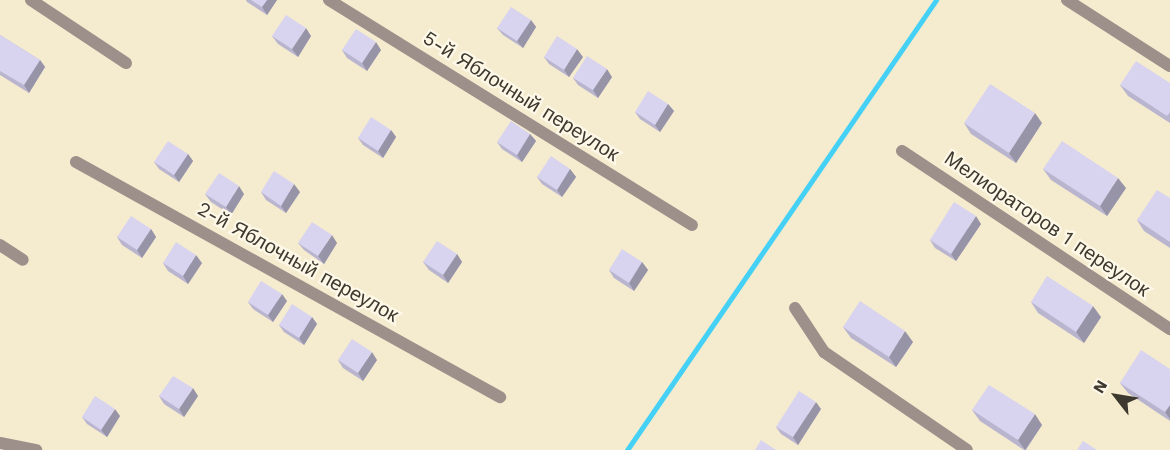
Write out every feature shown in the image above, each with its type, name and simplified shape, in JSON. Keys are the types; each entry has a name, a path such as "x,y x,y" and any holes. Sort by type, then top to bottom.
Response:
{"street":[{"path":"31,0 126,63"},
{"name":"5-й Яблочный переулок","path":"328,0 692,225"},
{"path":"1066,0 1170,66"},
{"name":"Мелиораторов 1 переулок","path":"902,151 1170,329"},
{"name":"2-й Яблочный переулок","path":"76,162 500,397"},
{"path":"0,245 23,260"},
{"path":"795,308 824,352 967,450"},
{"path":"0,443 36,450"}],"building":[{"path":"251,0 267,0 262,7"},
{"path":"511,7 531,20 517,41 497,28"},
{"path":"286,15 306,28 292,49 272,36"},
{"path":"356,29 376,42 362,63 342,50"},
{"path":"0,35 40,60 24,85 0,71"},
{"path":"557,36 577,49 564,70 544,57"},
{"path":"587,56 607,69 593,90 573,78"},
{"path":"1136,61 1170,83 1170,112 1167,116 1120,85"},
{"path":"990,84 1035,113 1009,153 964,123"},
{"path":"648,91 668,104 655,125 635,112"},
{"path":"371,117 391,130 378,151 358,138"},
{"path":"511,121 530,134 517,155 497,142"},
{"path":"168,141 188,154 174,175 154,162"},
{"path":"1062,141 1118,178 1100,206 1043,169"},
{"path":"551,156 570,169 557,190 537,177"},
{"path":"274,171 294,184 281,206 261,192"},
{"path":"219,173 239,186 226,207 205,194"},
{"path":"1157,190 1170,198 1170,242 1137,220"},
{"path":"954,202 976,216 951,254 930,240"},
{"path":"131,216 151,229 137,250 117,237"},
{"path":"312,222 332,235 318,256 298,243"},
{"path":"437,241 457,254 443,275 423,262"},
{"path":"176,242 196,255 183,276 163,263"},
{"path":"622,249 642,262 629,283 609,270"},
{"path":"1047,276 1093,306 1076,332 1031,302"},
{"path":"261,281 282,294 268,315 248,302"},
{"path":"860,301 905,331 889,357 843,327"},
{"path":"292,304 312,317 299,338 279,325"},
{"path":"352,339 372,352 358,373 338,360"},
{"path":"1141,350 1170,369 1170,405 1165,412 1120,383"},
{"path":"173,376 193,388 179,409 159,396"},
{"path":"989,385 1035,414 1018,440 972,410"},
{"path":"799,391 816,402 793,437 776,427"},
{"path":"95,396 115,409 101,430 82,417"},
{"path":"761,440 776,450 755,450"},
{"path":"1083,441 1097,450 1077,450"}],"waterway":[{"path":"627,450 936,0"}]}
